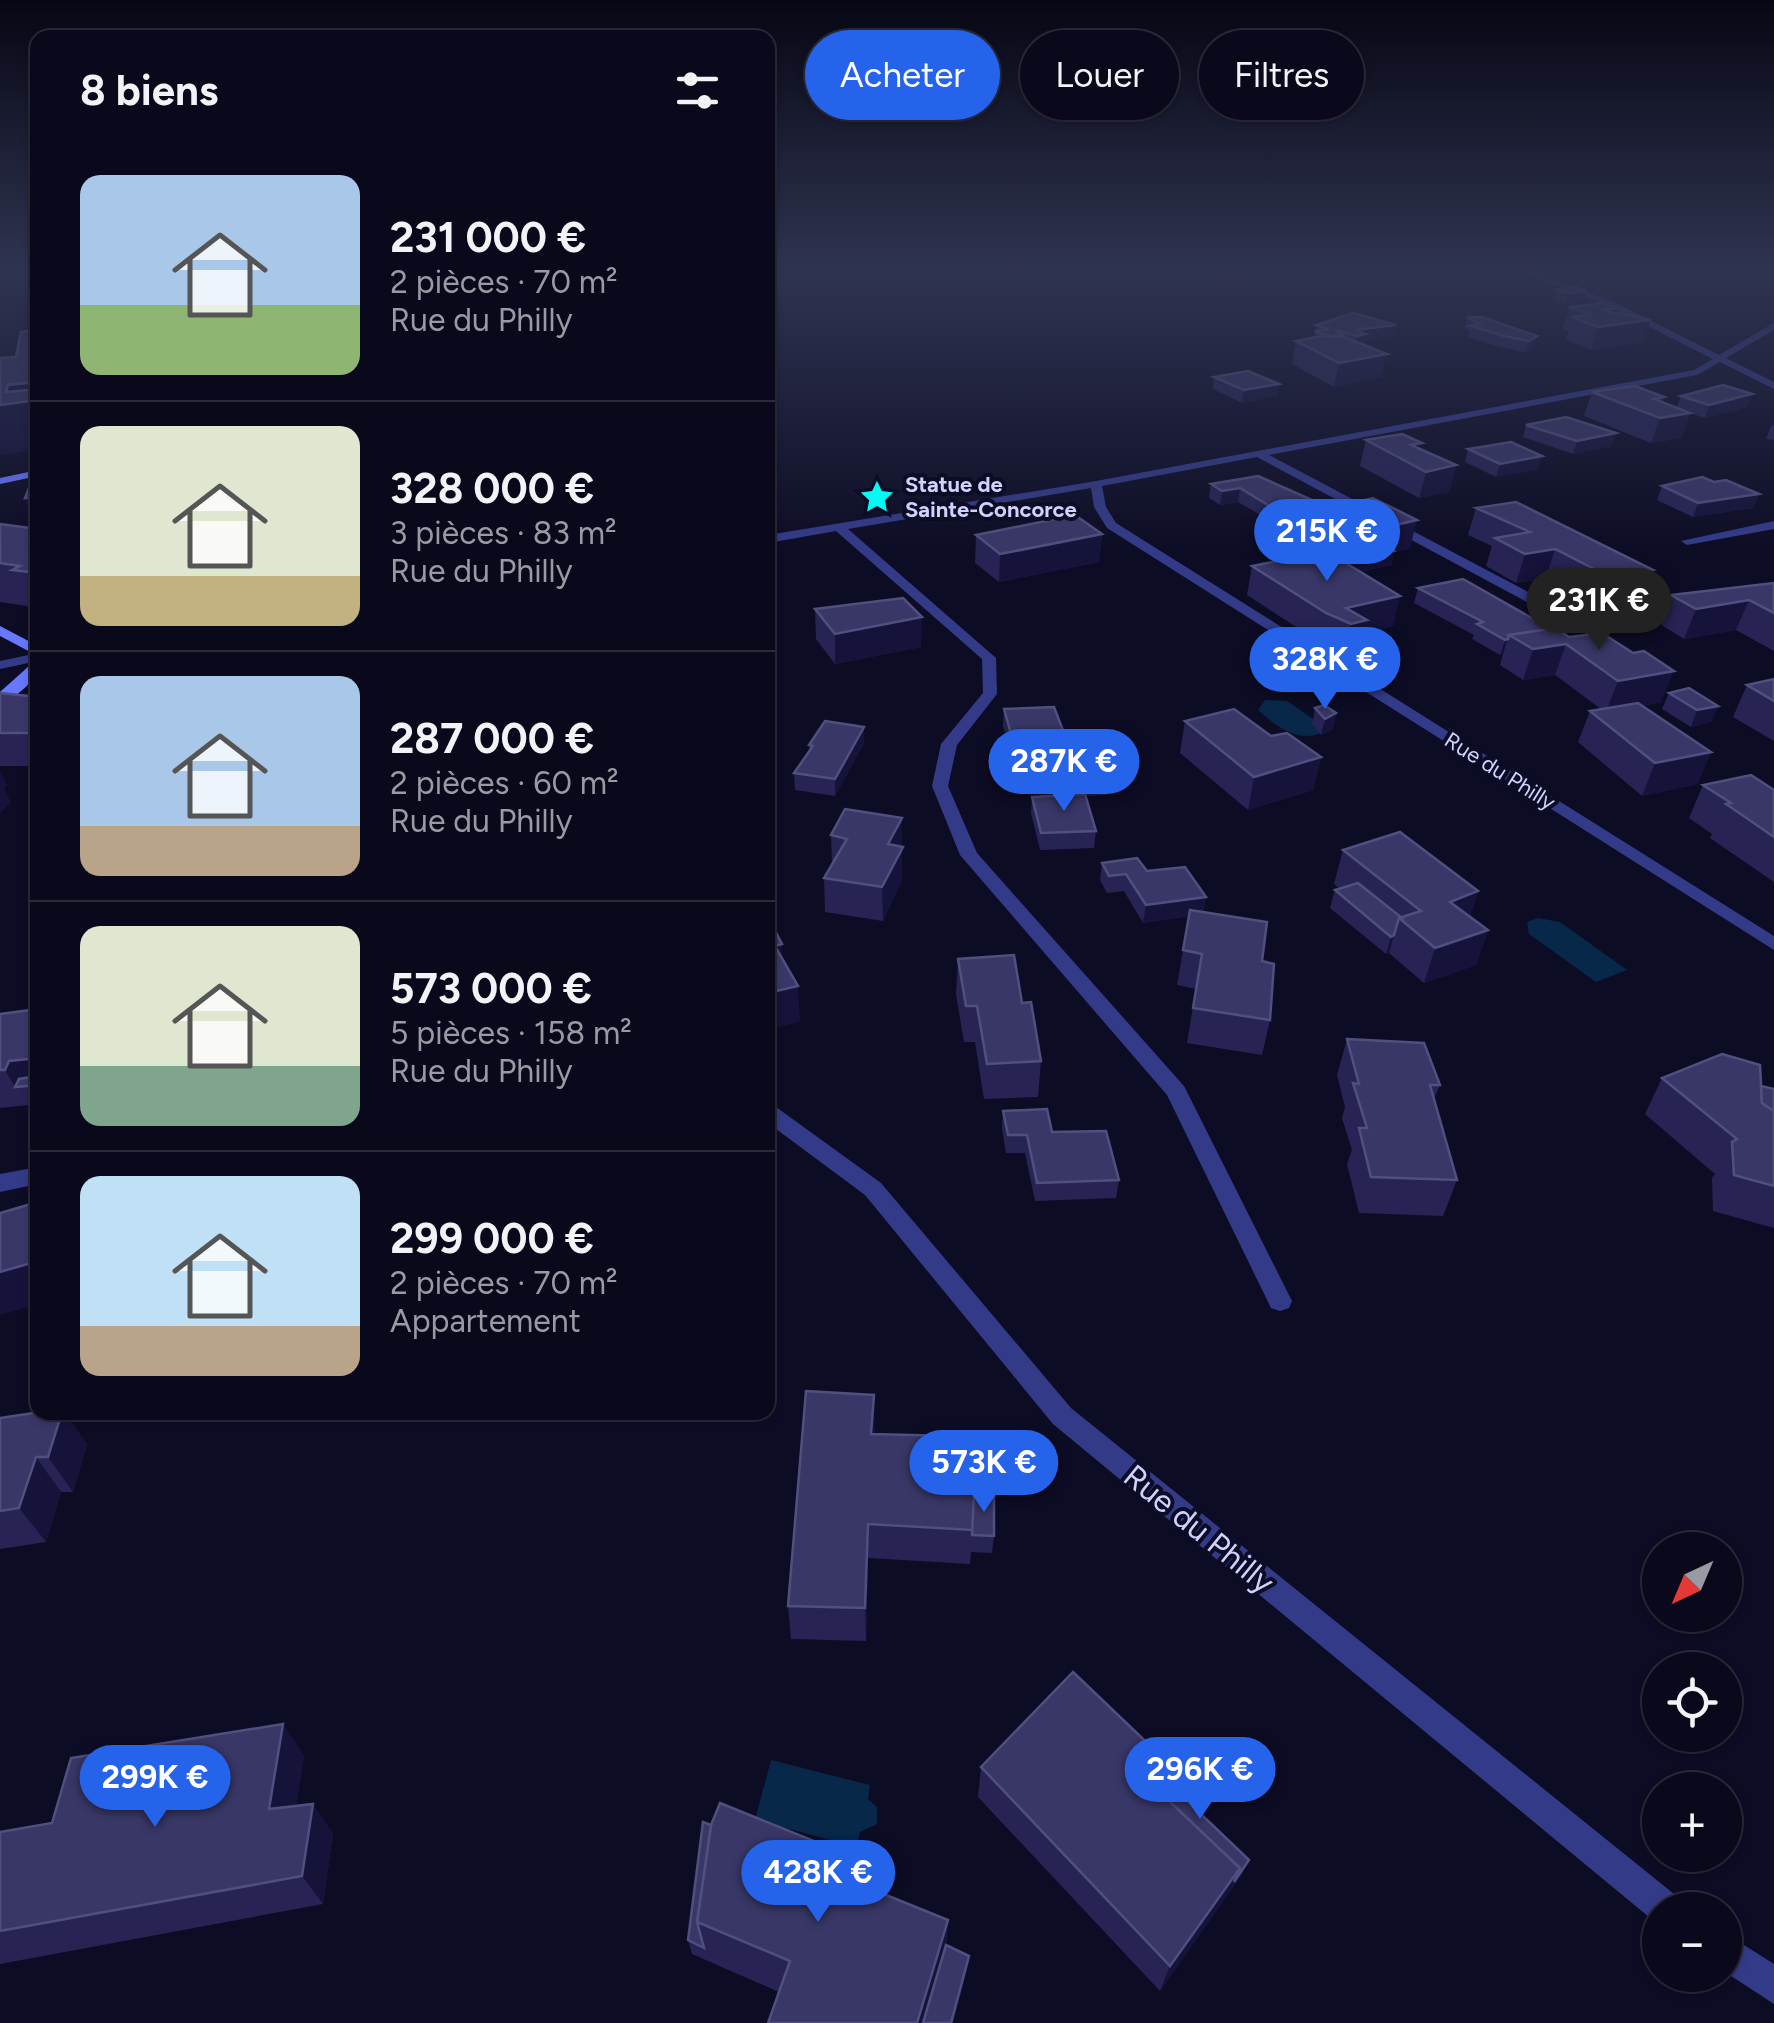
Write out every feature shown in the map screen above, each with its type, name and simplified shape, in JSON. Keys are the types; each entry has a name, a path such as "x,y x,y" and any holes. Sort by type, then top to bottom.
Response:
{"street":[{"path":"775,538 1259,454 1697,372 1716,363"},
{"path":"1722,363 1774,386"},
{"path":"1259,454 1599,635"},
{"path":"0,481 30,475"},
{"name":"Rue du Philly","path":"1096,484 1111,526 1774,944"},
{"path":"1687,541 1774,525"},
{"path":"839,528 989,658 990,694 949,744 940,786 968,854 1176,1092 1280,1301"},
{"path":"0,630 30,651"},
{"path":"0,665 30,659"},
{"path":"0,698 19,686 30,669"},
{"name":"Rue du Philly","path":"775,1117 873,1189 1062,1416 1644,1892"},
{"path":"0,1183 30,1177"},
{"path":"1742,1964 1774,1986"}],"water":[{"path":"1265,700 1287,701 1323,726 1323,732 1296,735 1280,727 1258,710"},
{"path":"1538,918 1560,922 1627,970 1596,982 1529,934 1527,922"},
{"path":"771,1760 870,1785 868,1799 877,1807 877,1824 860,1832 857,1847 755,1820"}],"building":[{"path":"0,363 30,363 30,383 8,385 6,392 30,390 30,401 0,405"},
{"path":"1248,371 1279,384 1244,390 1214,377"},
{"path":"1723,385 1752,394 1709,405 1681,396"},
{"path":"1635,386 1664,397 1654,399 1690,413 1660,418 1592,392"},
{"path":"1566,417 1616,433 1577,441 1526,425"},
{"path":"1402,434 1422,443 1411,445 1456,465 1426,472 1366,440"},
{"path":"1511,442 1542,456 1500,464 1468,449"},
{"path":"1258,476 1310,499 1271,507 1240,488 1222,491 1211,484"},
{"path":"1702,477 1714,482 1726,480 1759,494 1698,503 1662,486"},
{"path":"1373,498 1417,520 1349,536 1306,513"},
{"path":"1516,502 1653,570 1610,577 1555,549 1525,554 1495,538 1530,532 1476,508"},
{"path":"1075,515 1102,534 1000,554 976,535"},
{"path":"1298,523 1346,549 1378,542 1394,551 1352,561 1288,525"},
{"path":"0,524 30,528 30,572 12,570 20,566 0,563"},
{"path":"1326,551 1400,596 1346,608 1367,620 1351,624 1326,613 1252,566"},
{"path":"1463,579 1551,629 1509,635 1505,640 1477,624 1483,622 1418,588"},
{"path":"1774,583 1774,613 1749,600 1696,609 1671,595"},
{"path":"903,598 922,617 835,634 815,609"},
{"path":"1555,628 1569,637 1602,633 1633,653 1644,651 1674,671 1618,681 1566,644 1533,649 1509,635"},
{"path":"1774,679 1774,701 1747,685"},
{"path":"1689,688 1718,706 1697,710 1669,693"},
{"path":"0,693 30,696 30,733 0,733"},
{"path":"1638,703 1711,752 1655,763 1590,711"},
{"path":"1324,705 1336,713 1325,719 1315,708"},
{"path":"1054,707 1066,738 1013,741 1004,709"},
{"path":"1234,709 1271,736 1287,733 1321,757 1254,777 1185,721"},
{"path":"825,721 864,727 835,779 794,773 813,746 809,745"},
{"path":"1096,745 1109,778 1057,781 1046,748"},
{"path":"1751,775 1774,790 1774,837 1703,785"},
{"path":"1085,794 1096,831 1041,833 1032,797"},
{"path":"845,809 902,818 888,844 903,847 882,887 824,878 847,839 831,835"},
{"path":"1400,832 1478,891 1450,902 1488,930 1435,948 1399,918 1421,911 1343,850"},
{"path":"1137,858 1147,871 1185,867 1206,897 1146,905 1126,874 1109,876 1102,863"},
{"path":"1358,883 1402,918 1391,937 1335,890"},
{"path":"1190,910 1267,922 1262,961 1274,964 1270,1020 1193,1008 1202,954 1183,950"},
{"path":"775,946 798,986 775,991"},
{"path":"1014,955 1022,1003 1031,1002 1041,1061 987,1064 977,1006 966,1006 958,959"},
{"path":"30,1010 30,1059 9,1061 5,1070 0,1070 0,1014"},
{"path":"1347,1039 1424,1043 1440,1085 1430,1085 1457,1180 1371,1177 1359,1128 1367,1128 1353,1083 1359,1084"},
{"path":"1722,1054 1760,1065 1762,1103 1774,1111 1774,1186 1734,1175 1732,1142 1737,1139 1662,1078"},
{"path":"30,1077 30,1086 15,1087 19,1079"},
{"path":"1761,1086 1774,1089 1774,1111 1762,1103"},
{"path":"1047,1109 1052,1132 1106,1131 1119,1180 1037,1183 1027,1135 1008,1135 1003,1111"},
{"path":"30,1204 30,1263 0,1272 0,1213"},
{"path":"806,1391 874,1395 871,1434 953,1436 976,1454 973,1530 868,1524 865,1608 788,1606"},
{"path":"30,1414 30,1420 60,1420 48,1457 36,1457 19,1508 0,1511 0,1418"},
{"path":"974,1493 994,1493 994,1536 972,1535"},
{"path":"1073,1672 1163,1758 1144,1776 1240,1868 1170,1966 981,1767"},
{"path":"283,1724 269,1809 313,1804 302,1876 0,1931 0,1832 52,1823 71,1758"},
{"path":"1158,1773 1249,1860 1234,1882 1240,1868 1149,1782"},
{"path":"720,1803 856,1858 849,1880 948,1920 917,2023 768,2023 790,1961 697,1922 711,1825"},
{"path":"703,1822 711,1825 697,1922 704,1948 688,1940"},
{"path":"946,1945 969,1956 951,2023 923,2023"}],"place":[{"name":"Statue de Sainte-Concorce","path":"877,497"}]}
